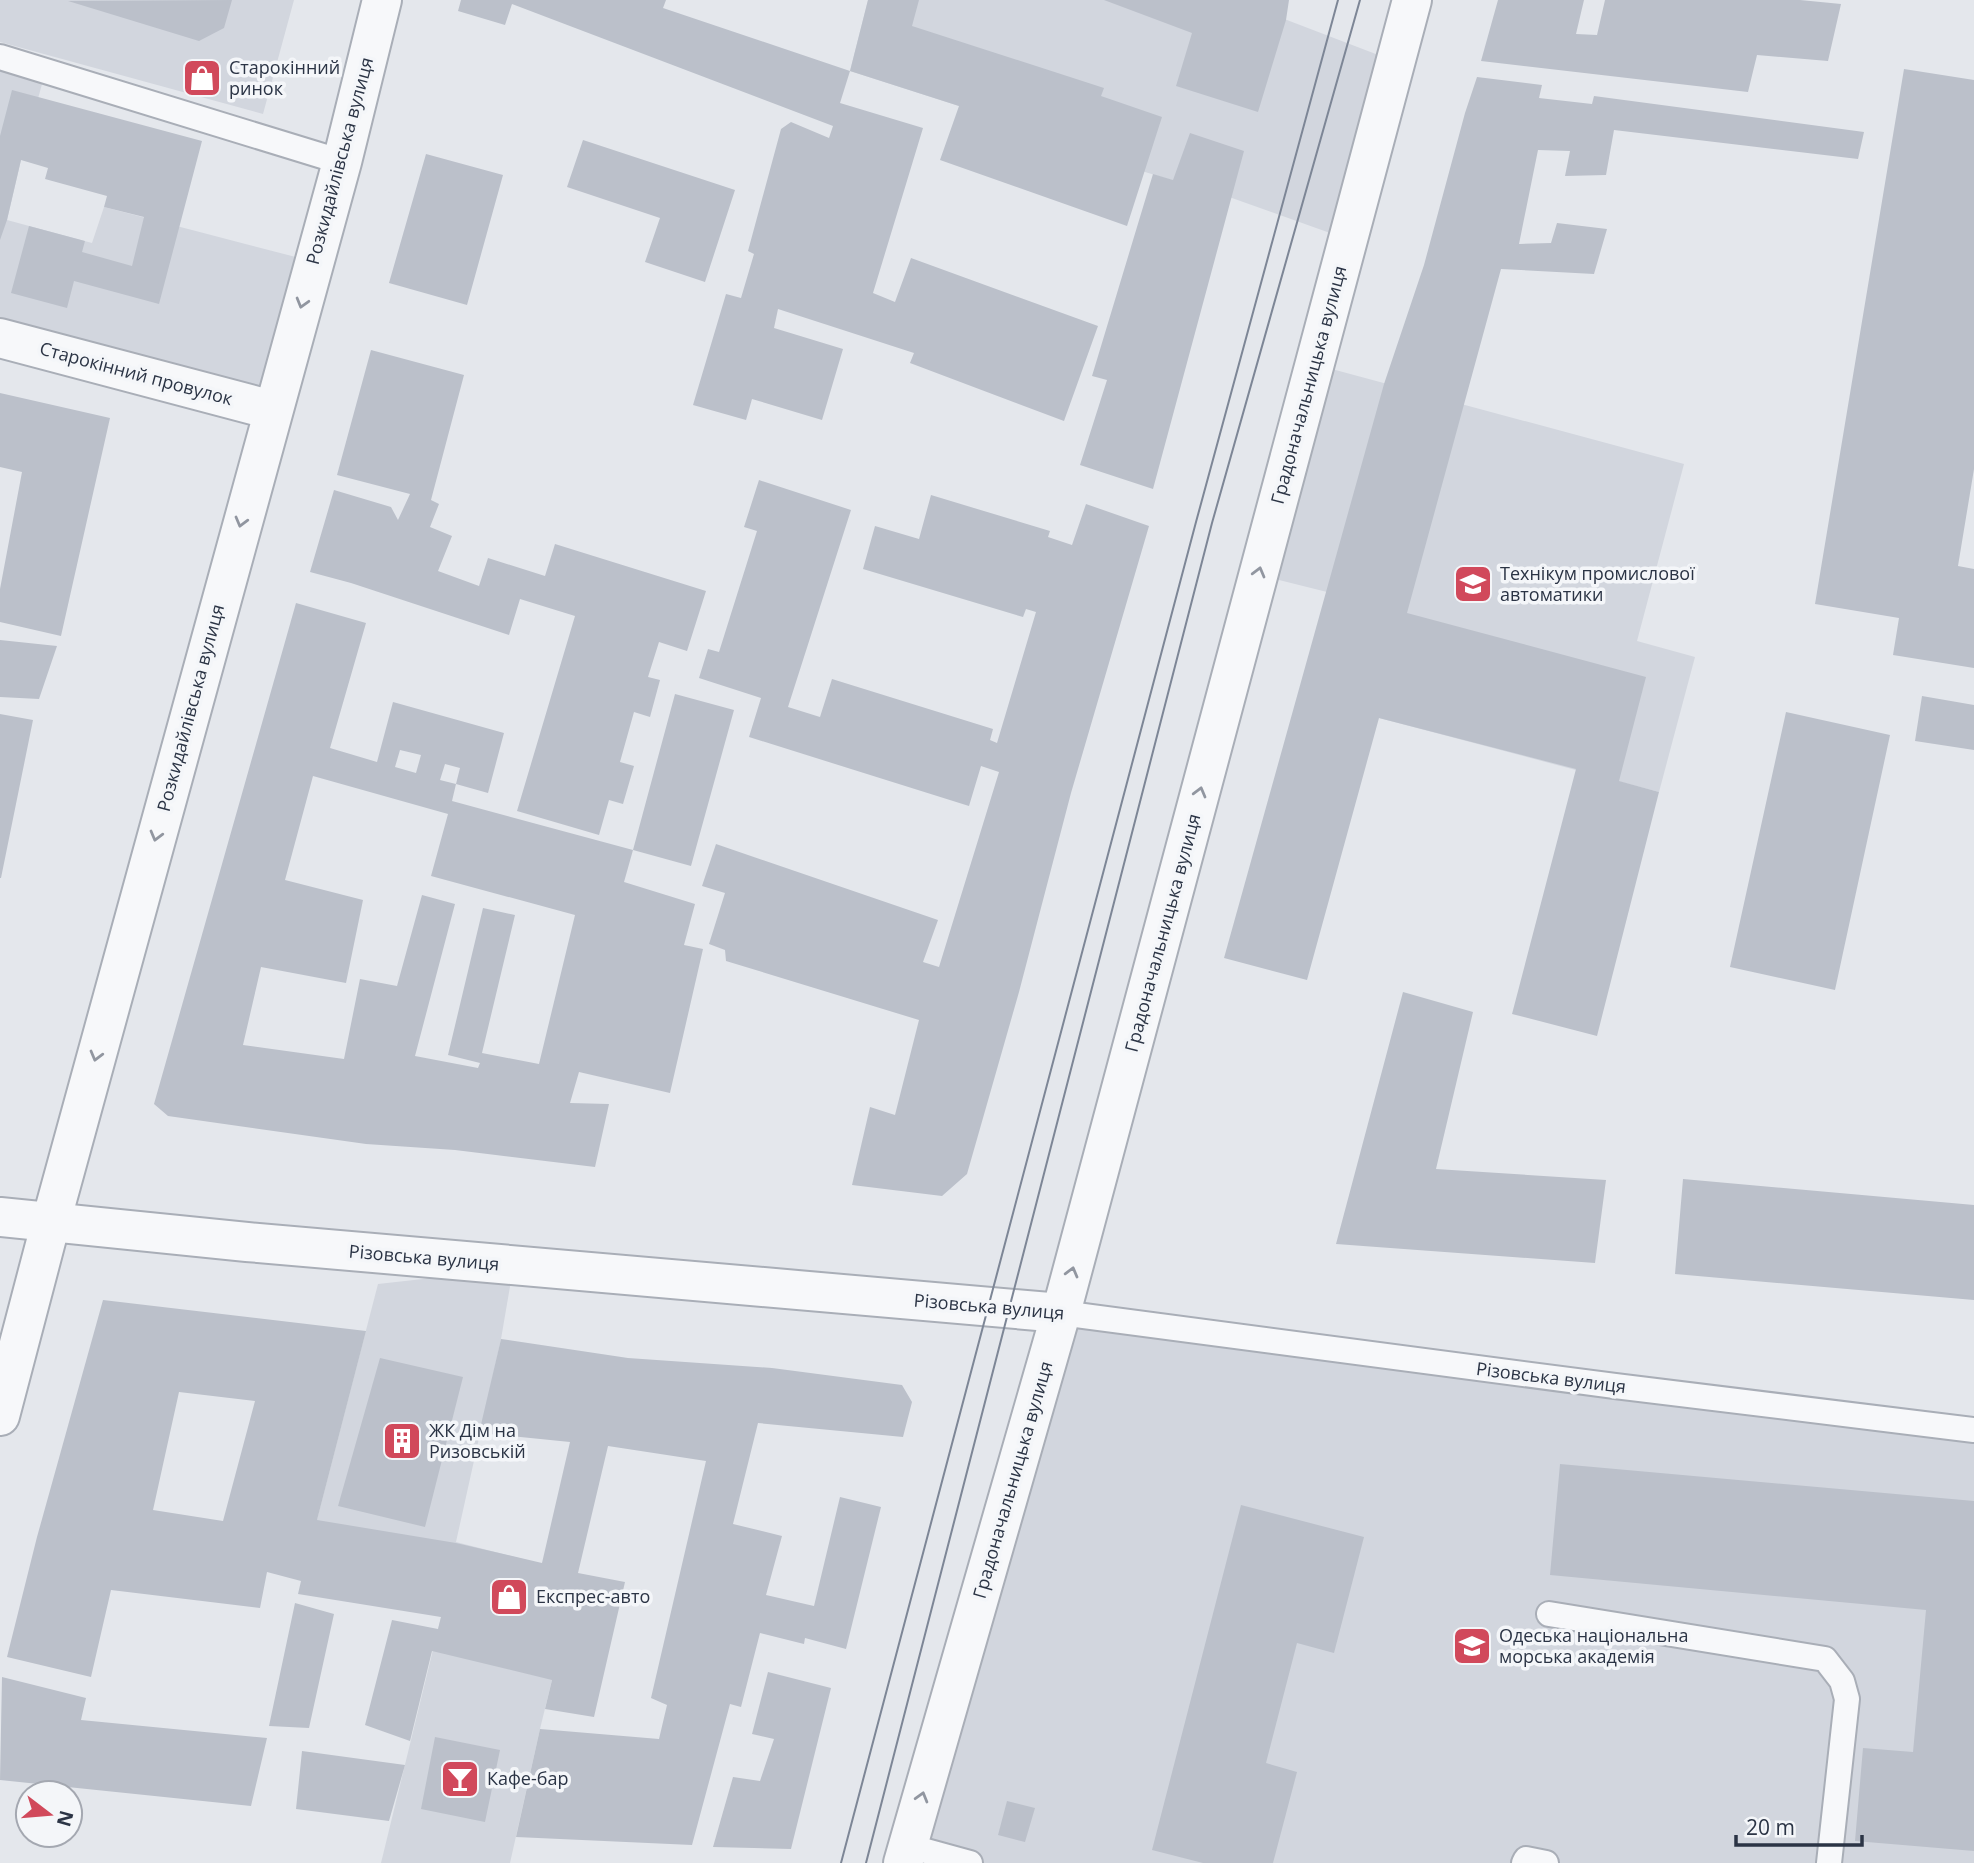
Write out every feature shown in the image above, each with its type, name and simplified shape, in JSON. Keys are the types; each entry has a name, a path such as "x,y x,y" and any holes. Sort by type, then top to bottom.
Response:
{"street":[{"name":"Розкидайлівська вулиця","path":"0,1416 272,410 342,162 382,0"},
{"name":"Градоначальницька вулиця","path":"906,1854 1061,1313 1412,0"},
{"name":"Старокінний провулок","path":"0,338 272,410"},
{"name":"Різовська вулиця","path":"0,1217 247,1242 1061,1313"}],"lane":[{"path":"0,57 342,162"},
{"name":"Різовська вулиця","path":"1061,1313 1615,1387 1974,1430"},
{"path":"1549,1615 1825,1659 1842,1681 1847,1699 1829,1863"},
{"path":"906,1854 970,1863"},
{"path":"1524,1863 1526,1859 1546,1863"}],"shaded area":[{"name":"Старокінний ринок","path":"0,0 294,0 263,114 0,42"},
{"path":"868,0 1235,0 1394,61 1344,238 850,71"},
{"path":"0,53 47,66 7,220 92,243 104,207 311,261 270,407 0,344"},
{"name":"Технікум промислової автоматики","path":"1317,365 1684,464 1637,641 1695,657 1659,792 1379,718 1327,592 1263,576"},
{"path":"513,1269 501,1339 456,1542 578,1573 510,1863 381,1863 441,1617 307,1558 378,1284"},
{"name":"Одеська національна морська академія","path":"1061,1315 1974,1428 1974,1863 909,1863"}],"building":[{"path":"232,0 224,28 199,41 68,1"},
{"path":"461,0 666,0 663,8 850,71 840,103 923,128 873,293 895,302 911,258 1098,326 1064,421 910,363 914,353 778,309 774,328 843,349 822,420 752,399 746,420 693,405 726,294 741,298 754,254 748,251 781,129 791,122 829,138 833,126 512,4 505,25 458,11"},
{"path":"868,0 919,0 912,26 1104,88 1101,96 1162,117 1127,226 940,160 959,106 850,71"},
{"path":"1104,0 1289,0 1286,20 1258,112 1176,86 1192,33"},
{"path":"1498,0 1584,0 1576,34 1597,35 1605,0 1800,0 1841,4 1828,61 1757,55 1748,92 1481,61"},
{"path":"1904,69 1974,80 1974,469 1958,566 1974,569 1974,668 1893,655 1899,618 1815,604"},
{"path":"1477,77 1542,85 1539,98 1592,104 1594,96 1864,132 1858,159 1614,130 1606,175 1565,176 1570,151 1538,150 1519,244 1551,243 1557,223 1607,229 1594,274 1501,269 1407,613 1646,677 1619,781 1659,792 1597,1036 1512,1014 1576,769 1379,718 1307,980 1224,958 1384,384 1424,265"},
{"path":"12,90 202,141 159,304 74,281 67,308 11,293 29,226 85,241 82,252 132,266 144,217 104,207 107,196 45,179 48,168 21,160 0,240 0,136"},
{"path":"1190,133 1244,151 1153,489 1080,465 1107,380 1092,376 1153,174 1173,180"},
{"path":"583,140 735,190 705,282 645,262 660,218 567,187"},
{"path":"426,154 503,175 467,305 389,283"},
{"path":"371,350 464,375 431,500 439,504 430,527 452,536 438,571 479,586 488,558 545,576 555,544 706,591 687,651 659,642 648,677 660,680 650,717 634,712 620,762 634,766 623,804 609,800 599,835 517,811 575,616 520,599 509,635 310,572 334,490 391,507 398,520 410,494 337,475"},
{"path":"0,393 110,418 61,636 0,622 0,589 22,472 0,467"},
{"path":"759,480 851,510 788,707 820,717 832,679 993,729 990,740 997,743 1036,612 1026,609 1023,617 863,569 875,526 919,539 931,495 1050,531 1048,537 1072,545 1086,504 1149,526 1071,793 1019,992 967,1174 942,1196 852,1185 870,1107 895,1115 919,1020 726,961 725,950 709,944 725,893 702,886 716,844 938,920 923,962 939,967 999,772 981,766 969,806 749,737 761,698 699,678 708,649 719,652 757,531 744,527"},
{"path":"296,603 366,623 330,748 377,762 393,702 504,733 488,793 456,784 452,801 633,850 624,882 695,904 684,945 703,949 670,1093 579,1072 570,1103 609,1104 595,1167 455,1150 366,1144 168,1116 154,1104","holes":["400,750 421,755 416,773 395,767","445,764 460,768 456,784 440,780","313,776 448,814 431,876 575,915 539,1064 482,1053 515,915 483,908 448,1055 480,1063 478,1068 415,1056 455,904 422,895 397,986 360,979 344,1059 243,1045 261,967 346,983 363,900 285,880"]},
{"path":"0,640 57,646 39,699 0,697"},
{"path":"675,694 734,710 691,866 633,850"},
{"path":"1922,696 1974,705 1974,750 1915,741"},
{"path":"1786,712 1890,735 1835,990 1730,967"},
{"path":"0,714 33,720 1,878 0,878"},
{"path":"1403,992 1473,1012 1436,1169 1606,1180 1595,1263 1336,1244"},
{"path":"1683,1179 1974,1205 1974,1300 1675,1274"},
{"path":"103,1300 366,1331 317,1520 456,1543 542,1563 570,1442 479,1433 501,1339 628,1358 772,1368 902,1385 912,1402 903,1437 758,1423 733,1524 782,1536 766,1595 814,1606 840,1497 881,1507 846,1649 805,1638 804,1644 760,1633 741,1707 730,1704 692,1845 516,1837 540,1729 659,1739 667,1705 651,1698 706,1461 608,1446 578,1573 625,1582 594,1717 545,1709 552,1680 432,1651 410,1741 365,1725 392,1620 438,1629 441,1617 298,1594 301,1581 267,1572 260,1608 111,1590 91,1677 7,1657 37,1537","holes":["179,1392 255,1401 223,1521 153,1510"]},
{"name":"ЖК Дім на Ризовській","path":"380,1358 463,1377 425,1527 338,1506"},
{"path":"1560,1464 1974,1501 1974,1851 1855,1841 1863,1748 1913,1752 1926,1610 1550,1575"},
{"path":"1241,1505 1364,1537 1334,1653 1297,1643 1266,1763 1297,1772 1273,1863 1203,1863 1152,1850"},
{"path":"295,1603 334,1614 309,1728 269,1726"},
{"path":"768,1672 831,1688 791,1849 713,1847 733,1777 760,1781 774,1739 752,1734"},
{"path":"2,1677 86,1698 81,1720 267,1738 251,1806 84,1789 84,1779 0,1780"},
{"name":"Кафе-бар","path":"435,1737 500,1750 485,1822 421,1809"},
{"path":"302,1751 405,1765 389,1821 296,1809"},
{"path":"1007,1801 1035,1808 1025,1842 998,1835"}],"tram line":[{"path":"841,1863 1196,522 1338,0"},
{"path":"866,1863 1212,523 1360,0"}],"place":[{"name":"Старокінний ринок","path":"202,78"},
{"name":"Технікум промислової автоматики","path":"1473,584"},
{"name":"ЖК Дім на Ризовській","path":"402,1441"},
{"name":"Експрес-авто","path":"509,1597"},
{"name":"Одеська національна морська академія","path":"1472,1646"},
{"name":"Кафе-бар","path":"460,1779"}]}
